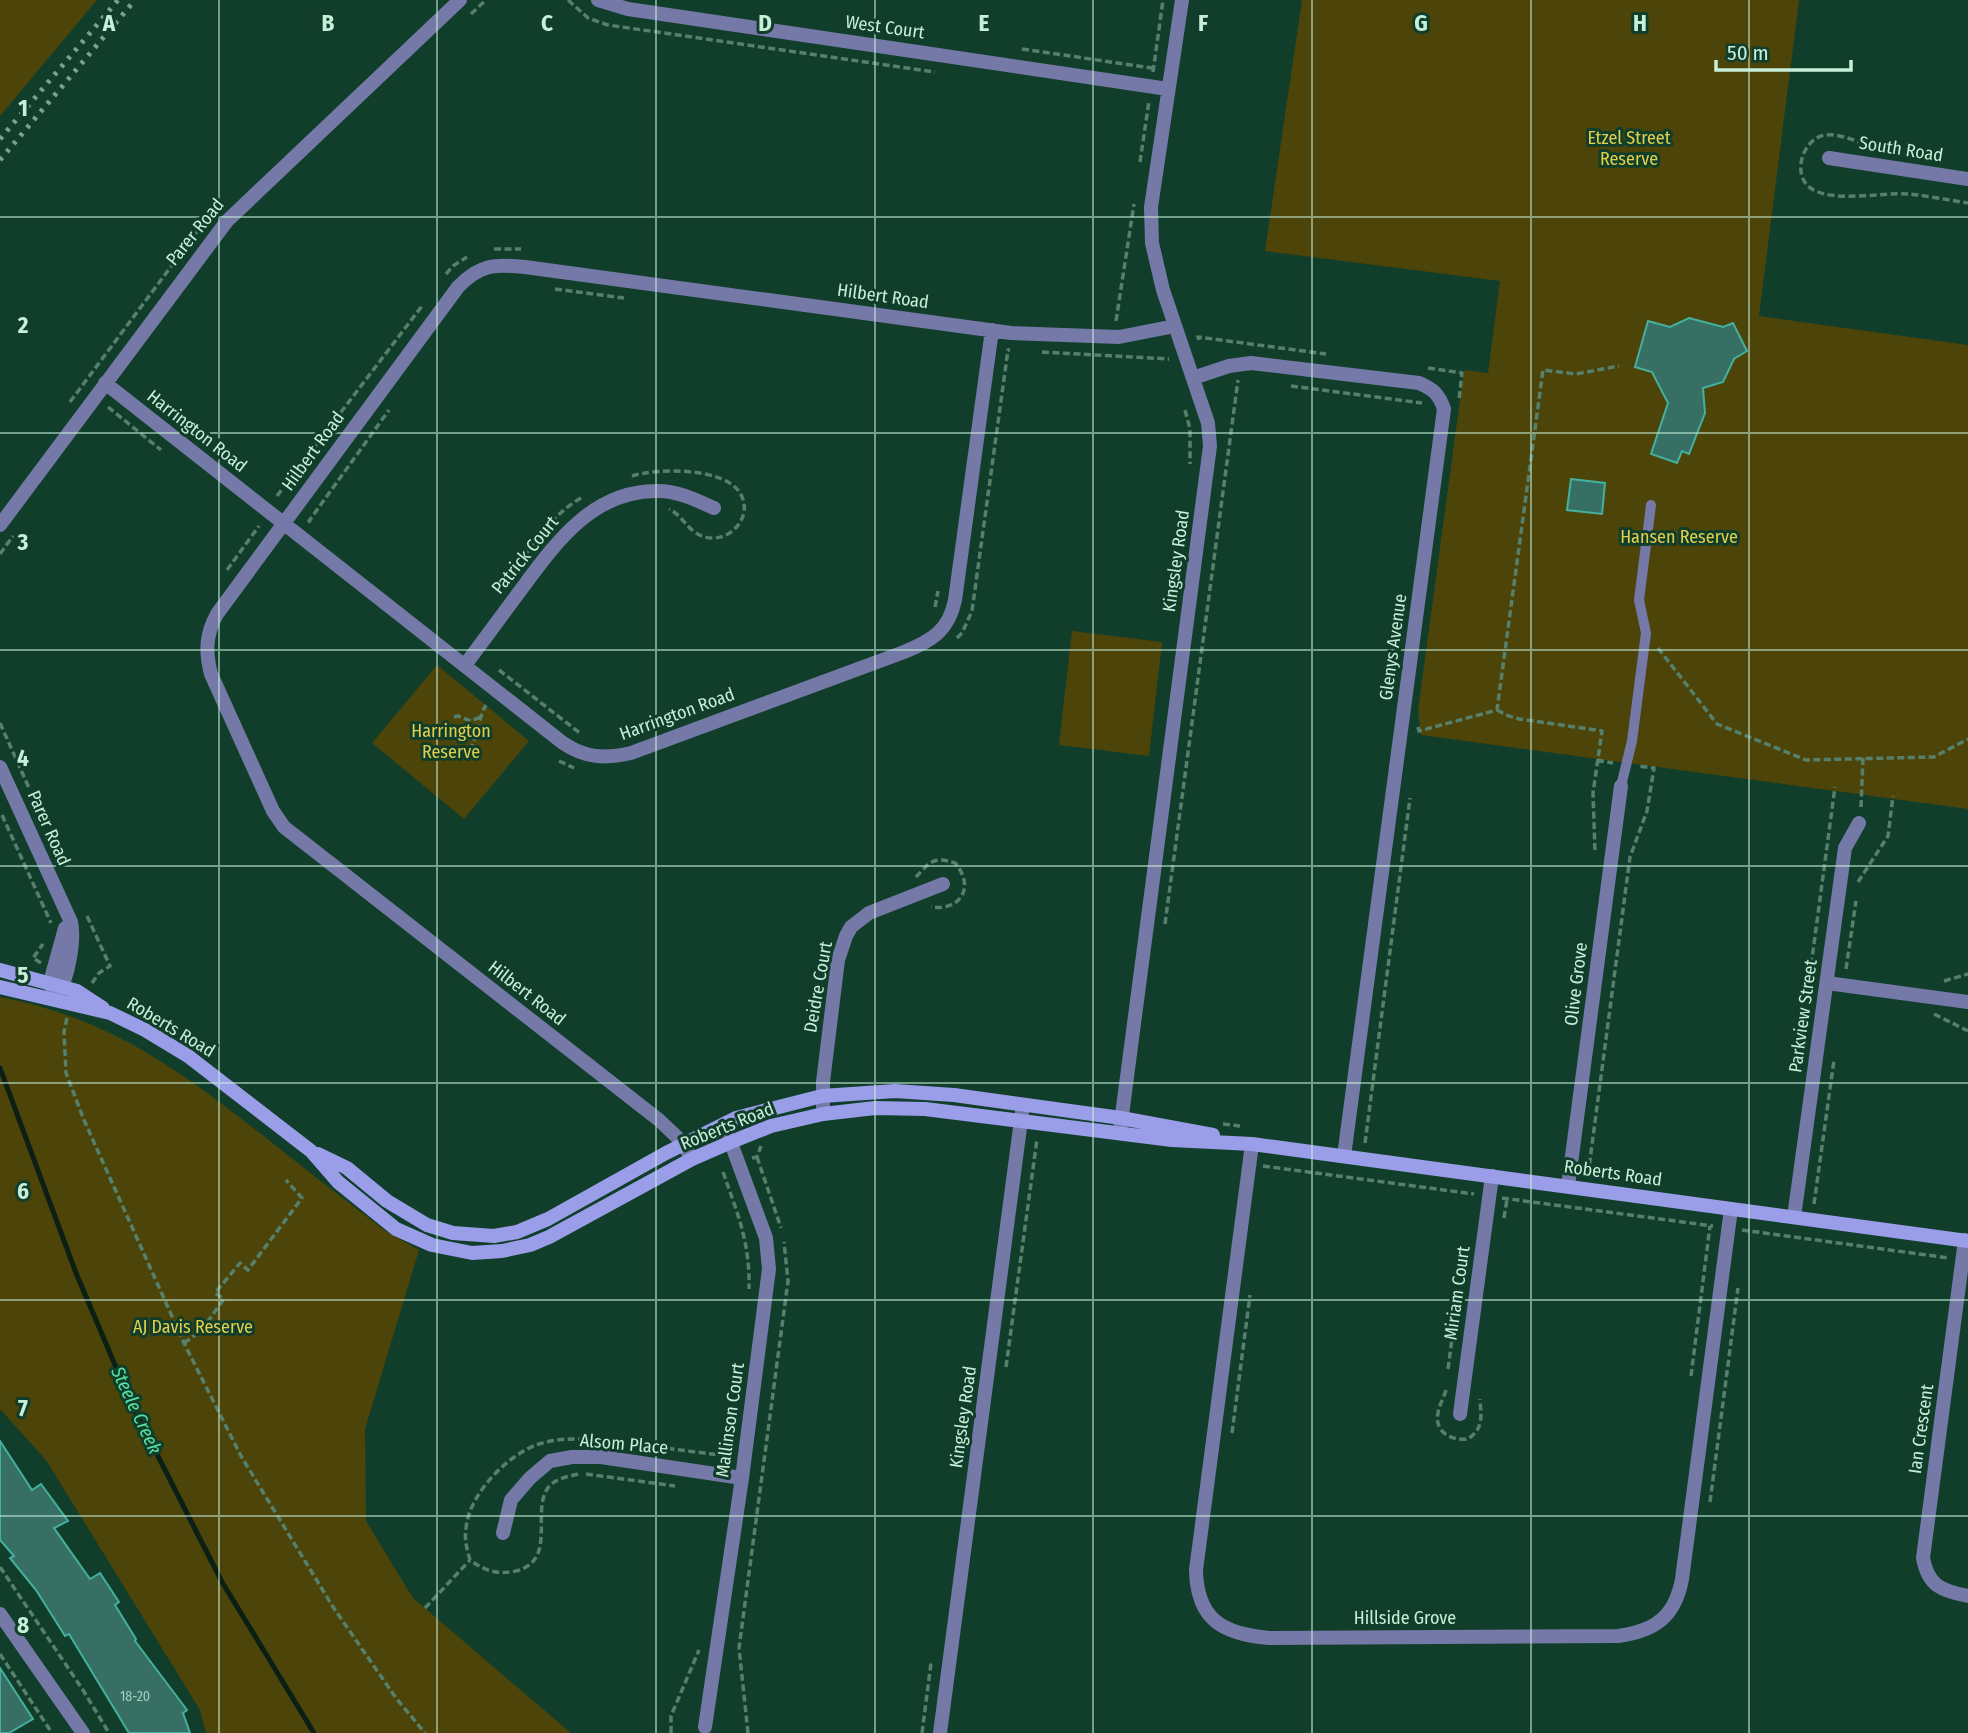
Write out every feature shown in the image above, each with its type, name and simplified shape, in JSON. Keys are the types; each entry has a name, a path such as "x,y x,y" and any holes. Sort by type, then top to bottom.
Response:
{"street":[{"name":"Parer Road","path":"0,524 227,221 460,0"},
{"name":"West Court","path":"598,0 628,9 1168,89"},
{"name":"Kingsley Road","path":"1119,1134 1210,446 1208,423 1157,271 1151,225 1151,207 1182,0"},
{"name":"South Road","path":"1829,158 1968,179"},
{"name":"Hilbert Road","path":"692,1159 683,1144 659,1120 279,821 211,674 206,653 208,634 217,614 458,287 476,272 494,265 992,330 1119,337 1175,326"},
{"name":"Harrington Road","path":"105,383 574,750 584,755 609,757 631,753 928,642 943,630 953,609 992,330"},
{"name":"Glenys Avenue","path":"1193,377 1239,371 1262,363 1419,383 1432,389 1440,397 1444,409 1344,1156"},
{"name":"Patrick Court","path":"465,664 557,541 581,518 606,502 632,493 658,491 681,494 714,508"},
{"name":"Parer Road","path":"0,767 71,922 72,936 55,984"},
{"name":"Olive Grove","path":"1569,1179 1621,786"},
{"name":"Parkview Street","path":"1794,1217 1845,848 1859,823"},
{"name":"Deidre Court","path":"823,1114 822,1096 838,960 846,936 858,920 869,913 943,884"},
{"name":"Roberts Road","path":"0,970 77,991 110,1013 188,1056 311,1151 338,1182 396,1229 432,1245 455,1250 488,1253 514,1249 549,1237 692,1159 771,1126 823,1114 897,1108 965,1113 1021,1125 1172,1140 1252,1144 1492,1176 1587,1181 1731,1209 1967,1241"},
{"path":"1827,983 1968,1002"},
{"name":"Roberts Road","path":"0,987 55,984"},
{"name":"Roberts Road","path":"55,984 72,1004 110,1013"},
{"name":"Roberts Road","path":"311,1151 346,1168 398,1208 427,1225 453,1233 494,1236 517,1232 548,1219 724,1124 768,1109 822,1096 895,1091 954,1095 1174,1126 1252,1144"},
{"name":"Kingsley Road","path":"940,1733 1023,1105"},
{"name":"Mallinson Court","path":"705,1727 742,1478 769,1269 766,1238 724,1124"},
{"name":"Hillside Grove","path":"1252,1144 1196,1570 1197,1591 1207,1612 1222,1627 1243,1636 1618,1636 1642,1632 1662,1621 1677,1600 1682,1579 1731,1209"},
{"name":"Miriam Court","path":"1460,1415 1492,1176"},
{"name":"Ian Crescent","path":"1967,1241 1923,1558 1926,1575 1940,1589 1968,1596"},
{"name":"Alsom Place","path":"503,1533 511,1500 530,1478 550,1461 572,1457 601,1457 742,1478"},
{"path":"0,1614 83,1733"}],"lane":[{"path":"1621,786 1632,741 1646,633 1639,600 1651,505"}],"path":[{"path":"463,22 486,0"},
{"path":"1139,168 1164,0"},
{"path":"1115,321 1135,194"},
{"path":"1908,194 1968,203"},
{"path":"485,250 511,247 524,249"},
{"path":"441,281 453,266 472,255"},
{"path":"277,496 424,303"},
{"path":"1194,325 1198,337"},
{"path":"953,641 962,633 972,611 1008,350 1020,351"},
{"path":"1033,351 1169,359 1185,355"},
{"path":"1164,934 1239,371 1251,380"},
{"path":"1289,386 1428,405"},
{"path":"118,394 107,408 162,450"},
{"path":"1184,406 1191,429 1190,471"},
{"path":"628,477 663,471 691,472 722,479 742,495 741,523 733,532 721,538 700,535 680,514 668,508"},
{"path":"522,558 545,528 570,503 593,491"},
{"path":"228,570 259,526 273,537"},
{"path":"1646,633 1717,724 1806,760 1934,757 1968,739"},
{"path":"431,756 435,753 453,757 465,753 476,740 480,717 486,705"},
{"path":"1497,710 1519,719 1602,731 1592,806 1595,858"},
{"path":"454,717 471,721 480,717"},
{"path":"1859,823 1863,757"},
{"path":"556,759 565,766 576,769"},
{"path":"1582,1209 1630,858 1647,811 1654,768 1597,760"},
{"path":"1346,1140 1365,1143 1412,786"},
{"path":"1805,1007 1835,787"},
{"path":"0,810 54,929"},
{"path":"912,881 923,867 937,860 955,863 965,877 965,885 957,903 941,908 923,906"},
{"path":"47,939 33,958 55,984"},
{"path":"72,1004 64,1032 66,1073 84,1120 184,1343 241,1456 305,1561 396,1698 425,1733"},
{"path":"1922,1013 1935,1014 1968,1031"},
{"path":"1221,1123 1248,1127"},
{"path":"1021,1125 1040,1136"},
{"path":"749,1292 750,1261 745,1235 722,1171 757,1157 764,1136"},
{"path":"1250,1163 1963,1260"},
{"path":"1265,1179 1267,1166"},
{"path":"1569,1179 1587,1181"},
{"path":"184,1343 201,1331 224,1299 215,1293 223,1283 240,1263 248,1270 302,1198 286,1180"},
{"path":"1691,1378 1710,1226"},
{"path":"1708,1507 1739,1284"},
{"path":"1232,1433 1251,1286"},
{"path":"594,1439 564,1438 537,1445 510,1460 489,1481 475,1502 466,1525 465,1545 470,1560 492,1572 506,1573 524,1569 535,1558 542,1543 541,1505 544,1493 550,1484 563,1477 581,1474 684,1487"},
{"path":"725,1475 729,1444"},
{"path":"648,1446 727,1456"},
{"path":"425,1608 470,1560"},
{"path":"0,1567 109,1733"},
{"path":"671,1733 671,1716 699,1649"},
{"path":"0,1654 52,1733"}],"green space":[{"path":"0,0 97,0 0,116"},
{"name":"Hansen Reserve","path":"1302,0 1799,0 1759,316 1968,345 1968,809 1421,735 1418,711 1464,370 1488,373 1500,281 1265,251"},
{"path":"1072,631 1162,642 1149,756 1059,745"},
{"name":"Harrington Reserve","path":"437,665 529,741 464,819 372,743"},
{"name":"AJ Davis Reserve","path":"0,997 76,1018 142,1050 203,1090 387,1232 419,1250 365,1429 366,1521 413,1598 571,1733 206,1733 200,1710 46,1460 0,1409"}],"building":[{"path":"1689,318 1723,327 1733,323 1747,351 1734,359 1723,382 1703,388 1705,413 1689,454 1682,451 1677,463 1651,454 1668,403 1652,372 1635,367 1648,321 1670,327"},
{"path":"1571,479 1605,483 1602,514 1567,510"},
{"path":"0,1441 32,1490 41,1484 68,1521 54,1528 90,1579 100,1573 119,1602 115,1605 135,1641 187,1710 183,1713 190,1733 129,1733 69,1634 65,1636 36,1590 10,1558 14,1556 0,1540"},
{"path":"0,1668 33,1719 9,1733 0,1733"}],"waterway":[{"name":"Steele Creek","path":"0,1068 76,1273 132,1405 222,1582 314,1733"}],"railway":[{"path":"0,139 118,0"},
{"path":"0,160 135,0"}],"park label":[{"name":"Etzel Street Reserve","path":"1629,148"}]}
